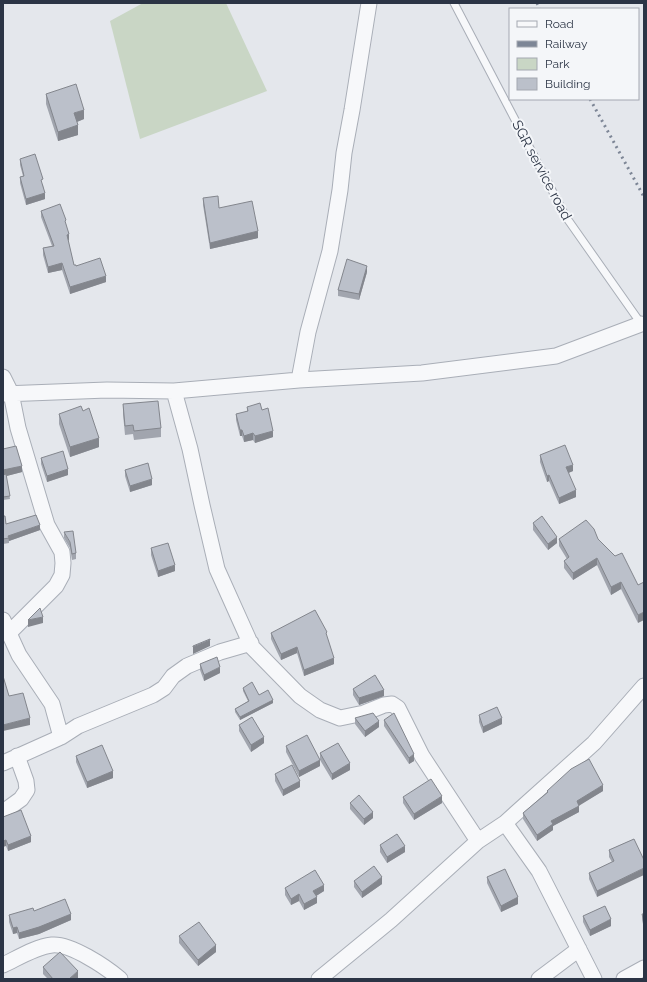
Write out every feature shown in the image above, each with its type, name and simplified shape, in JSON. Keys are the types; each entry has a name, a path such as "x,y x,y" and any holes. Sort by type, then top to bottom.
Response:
{"street":[{"path":"299,380 308,332 330,251 340,190 344,152 369,3"},
{"path":"7,394 107,390 174,390 422,372 556,356 643,326"},
{"path":"3,377 47,525 62,552 63,563 62,575 56,586 6,627 19,655 52,704 61,737"},
{"path":"174,390 190,449 217,569 250,643 300,696 320,710 340,718 364,713 384,705 392,704 398,708 422,756 478,841"},
{"path":"3,763 61,737 78,726 153,695 164,688 173,676 187,666 220,652 250,643"},
{"path":"319,979 391,920 478,841 505,823 594,743 644,686"},
{"path":"3,812 21,799 27,790 26,781 17,756"},
{"path":"505,823 539,871 594,979"},
{"path":"3,965 40,947 53,944 64,946 86,955 120,979"},
{"path":"539,979 579,949"},
{"path":"624,979 644,968"}],"lane":[{"name":"SGR service road","path":"454,3 566,217 643,326"}],"green space":[{"path":"143,3 226,3 267,91 140,139 110,21"}],"building":[{"path":"76,84 84,110 74,113 78,125 58,132 46,94"},
{"path":"35,154 43,179 41,180 45,193 26,199 20,177 24,176 20,159"},
{"path":"218,196 219,208 252,201 258,231 210,243 203,198"},
{"path":"60,204 66,220 69,234 67,235 74,265 76,266 100,258 106,276 70,287 62,263 48,267 43,248 54,246 41,211"},
{"path":"347,259 367,266 359,294 338,290"},
{"path":"158,401 161,428 134,431 133,425 125,426 123,404"},
{"path":"260,403 262,410 268,408 273,431 255,436 253,433 244,436 242,430 240,430 236,414 248,411 247,407"},
{"path":"81,406 83,411 89,408 99,438 70,447 59,414"},
{"path":"565,445 573,465 566,467 576,490 559,498 549,475 547,476 540,455"},
{"path":"16,446 22,466 3,470 3,449"},
{"path":"63,451 68,469 47,476 41,458"},
{"path":"148,463 152,479 130,486 125,470"},
{"path":"6,474 10,496 3,497 3,475"},
{"path":"36,515 40,525 3,539 3,516 5,516 6,524"},
{"path":"542,516 557,537 548,544 533,523"},
{"path":"586,520 594,529 598,539 615,556 622,553 638,585 644,582 644,612 638,615 621,582 611,587 597,558 573,573 564,561 569,557 559,539"},
{"path":"73,531 76,553 72,554 70,542 64,532"},
{"path":"168,543 175,565 158,571 151,548"},
{"path":"40,608 43,617 28,620"},
{"path":"315,610 327,632 326,633 334,658 304,670 297,647 281,654 271,633"},
{"path":"210,640 193,647 193,646"},
{"path":"217,657 220,667 204,675 200,664"},
{"path":"375,675 384,690 359,698 353,689"},
{"path":"3,676 9,696 23,693 30,718 3,725"},
{"path":"252,682 259,695 268,690 273,700 240,717 235,709 249,701 243,688"},
{"path":"497,707 502,718 483,727 479,715"},
{"path":"373,713 379,721 365,731 355,718"},
{"path":"394,713 414,754 409,758 384,720"},
{"path":"252,717 264,737 251,745 239,725"},
{"path":"307,735 320,760 299,771 286,746"},
{"path":"338,743 350,763 332,774 320,753"},
{"path":"102,745 113,771 87,782 76,756"},
{"path":"589,759 603,785 577,801 579,806 551,821 553,824 537,835 523,813 548,792 547,791 571,769"},
{"path":"292,765 300,781 283,790 275,774"},
{"path":"431,779 442,796 414,814 403,797"},
{"path":"359,795 373,812 364,819 350,803"},
{"path":"21,810 31,836 8,845 6,840 3,841 3,817"},
{"path":"397,834 405,846 387,857 380,845"},
{"path":"634,839 644,860 644,868 597,891 589,873 614,861 609,850"},
{"path":"374,866 382,877 362,892 354,881"},
{"path":"505,869 518,897 501,906 487,877"},
{"path":"315,870 324,885 313,891 317,897 304,904 299,894 291,899 285,888"},
{"path":"65,899 71,914 39,927 19,933 17,927 13,928 9,915 33,908 34,911"},
{"path":"605,906 611,919 590,930 583,916"},
{"path":"199,922 216,945 198,960 179,936"},
{"path":"60,952 78,971 69,979 53,979 43,967"}],"railway":[{"path":"537,3 540,8"},
{"path":"591,100 644,197"}]}
